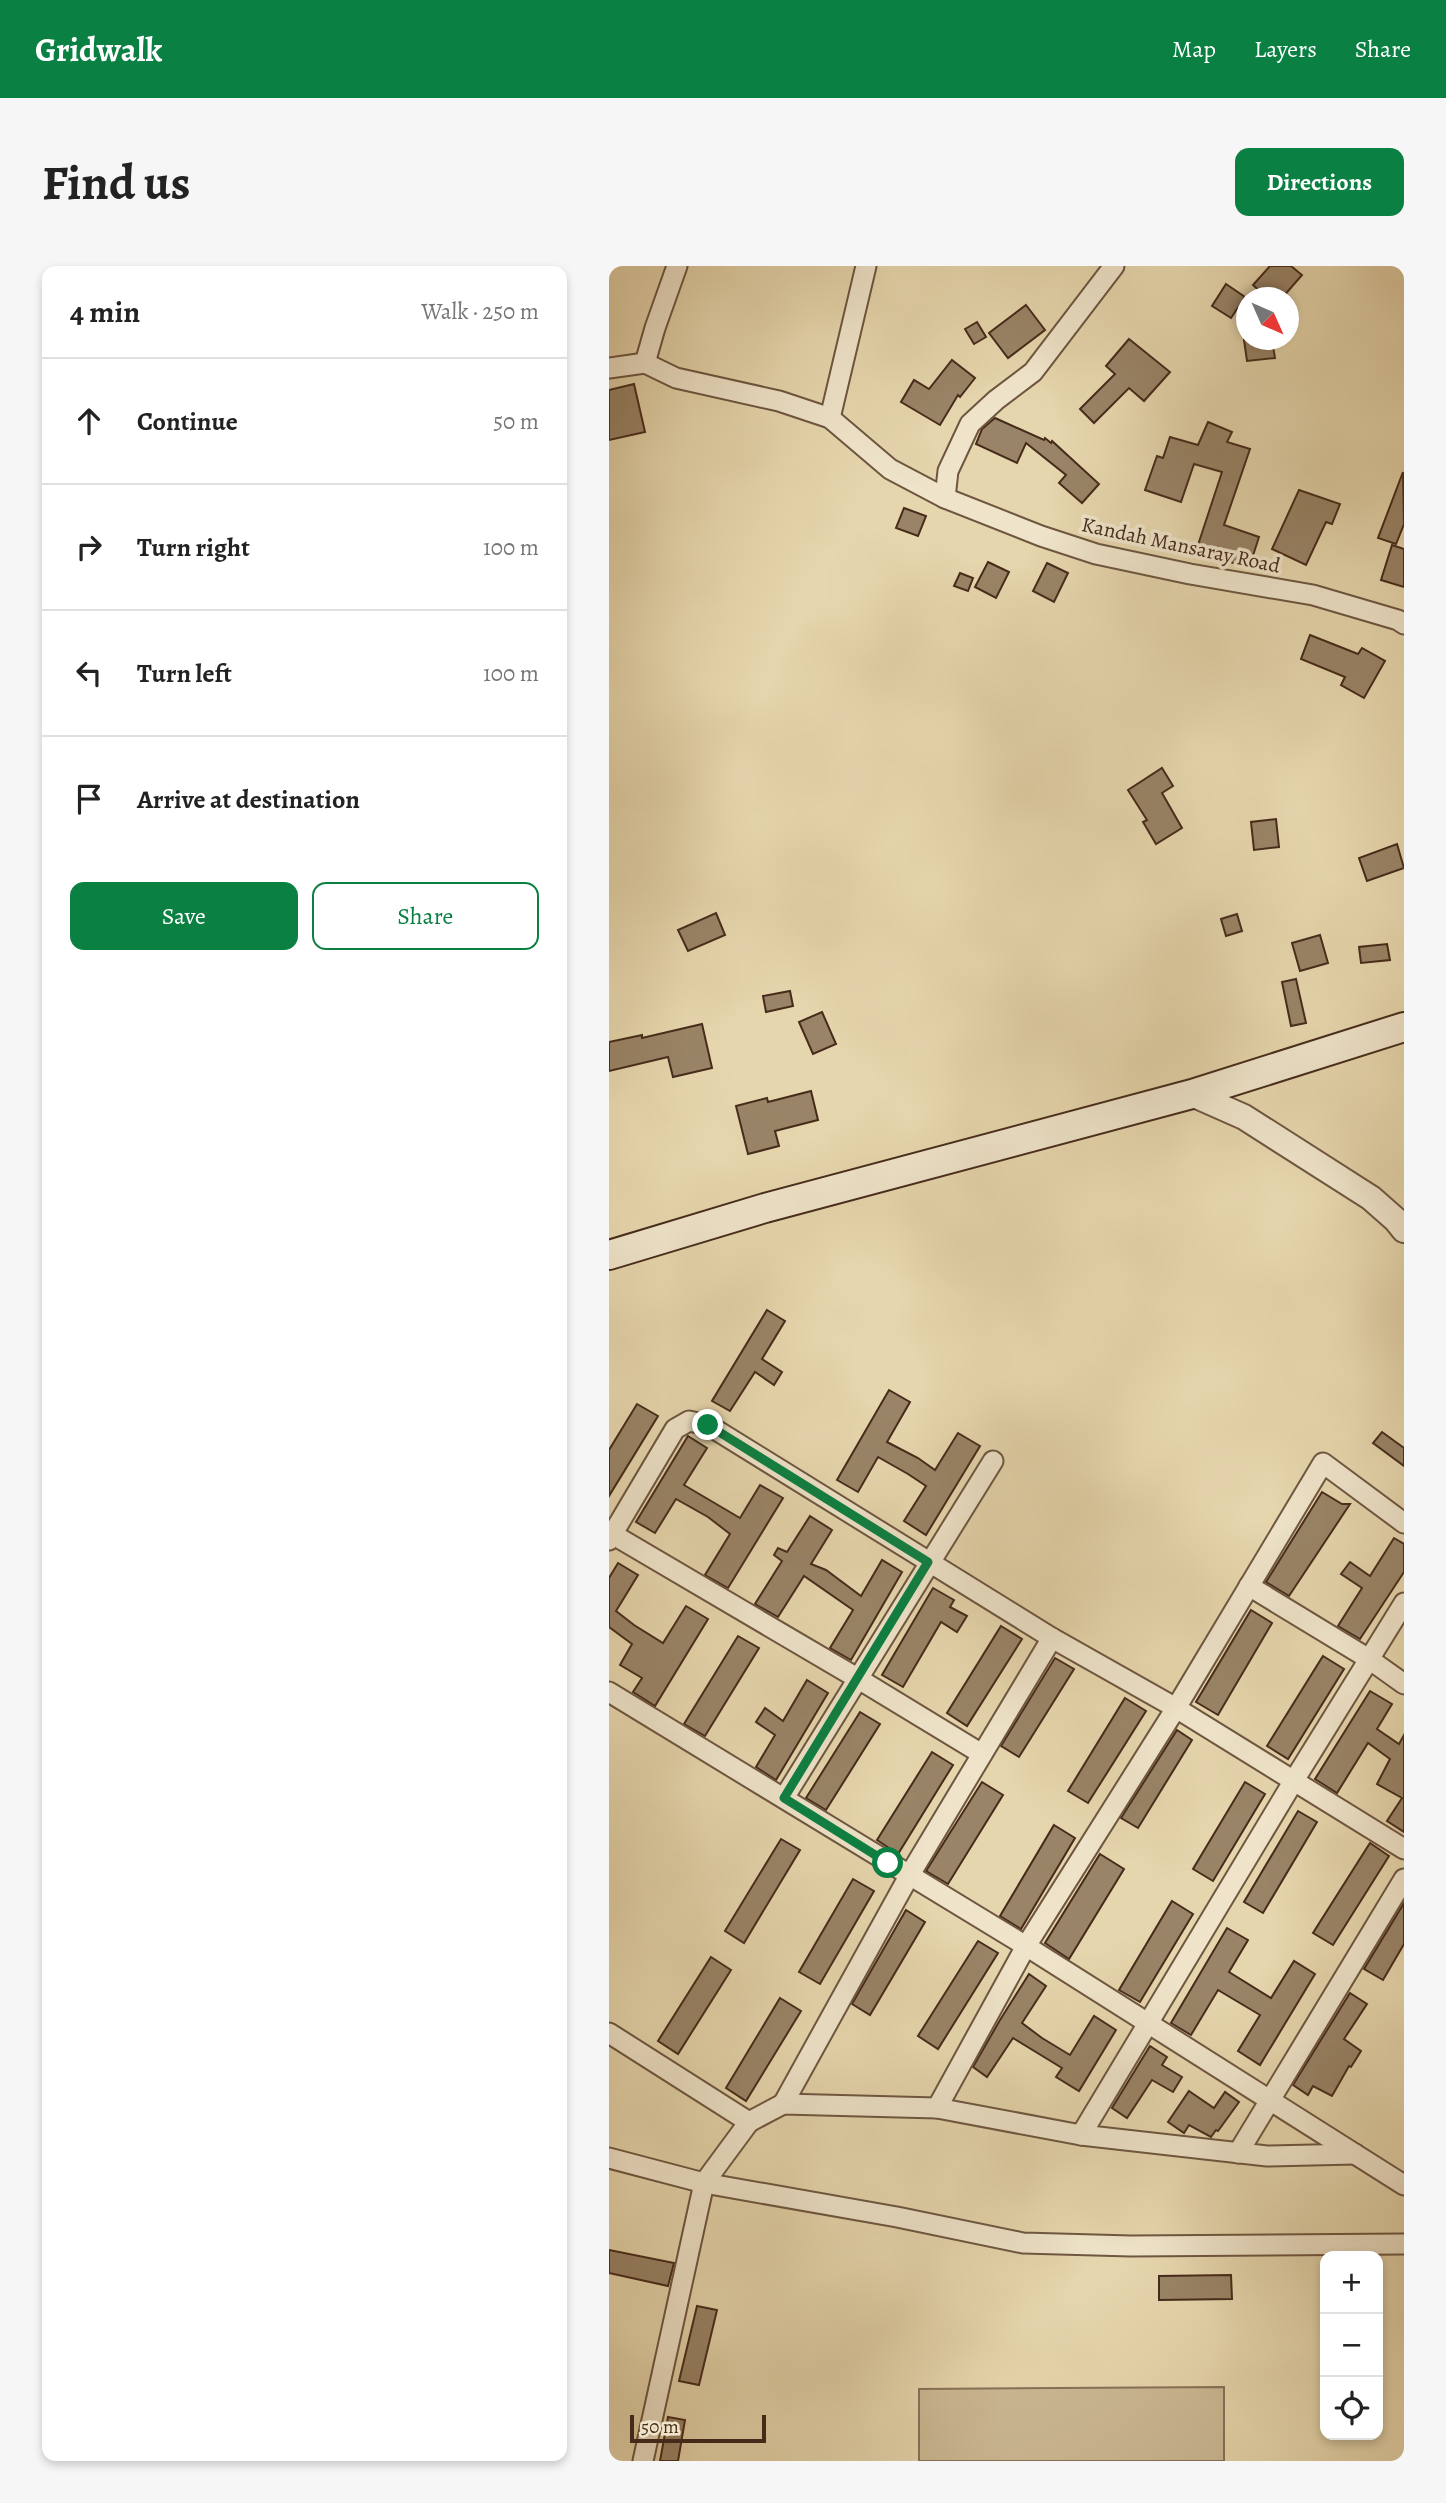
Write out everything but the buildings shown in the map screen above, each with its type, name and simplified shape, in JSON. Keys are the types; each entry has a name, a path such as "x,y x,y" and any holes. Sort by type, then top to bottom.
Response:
{"main road":[{"path":"609,1255 765,1208 1192,1094 1404,1027"}],"street":[{"path":"609,368 645,363 677,266"},
{"path":"829,418 866,266"},
{"path":"945,498 948,471 969,424 1033,372 1114,266"},
{"name":"Kandah Mansaray Road","path":"645,363 675,378 779,401 829,418 890,468 945,498 1041,536 1096,554 1190,574 1313,595 1404,624"},
{"path":"1192,1094 1244,1117 1371,1198 1404,1230"},
{"path":"982,1754 857,1678 611,1537 675,1429 689,1421 708,1425 928,1562 1176,1708 1404,1849"},
{"path":"784,1798 993,1461"},
{"path":"937,2108 1026,1946 1176,1708 1323,1463 1404,1523"},
{"path":"1249,1586 1369,1659 1404,1684"},
{"path":"1081,2135 1404,1603"},
{"path":"783,2104 909,1876 1052,1637"},
{"path":"609,1692 1026,1946 1404,2185"},
{"path":"1238,2153 1404,1879"},
{"path":"609,2034 748,2122"},
{"path":"643,2461 705,2183 748,2122 783,2104 937,2108 1081,2135 1267,2156 1355,2154"},
{"path":"609,2158 705,2183 897,2217 1023,2243 1131,2246 1404,2244"}],"shaded area":[{"path":"1224,2387 1224,2461 919,2461 919,2389"}],"route":[{"path":"708,1425 928,1562 784,1798 888,1863"}]}
